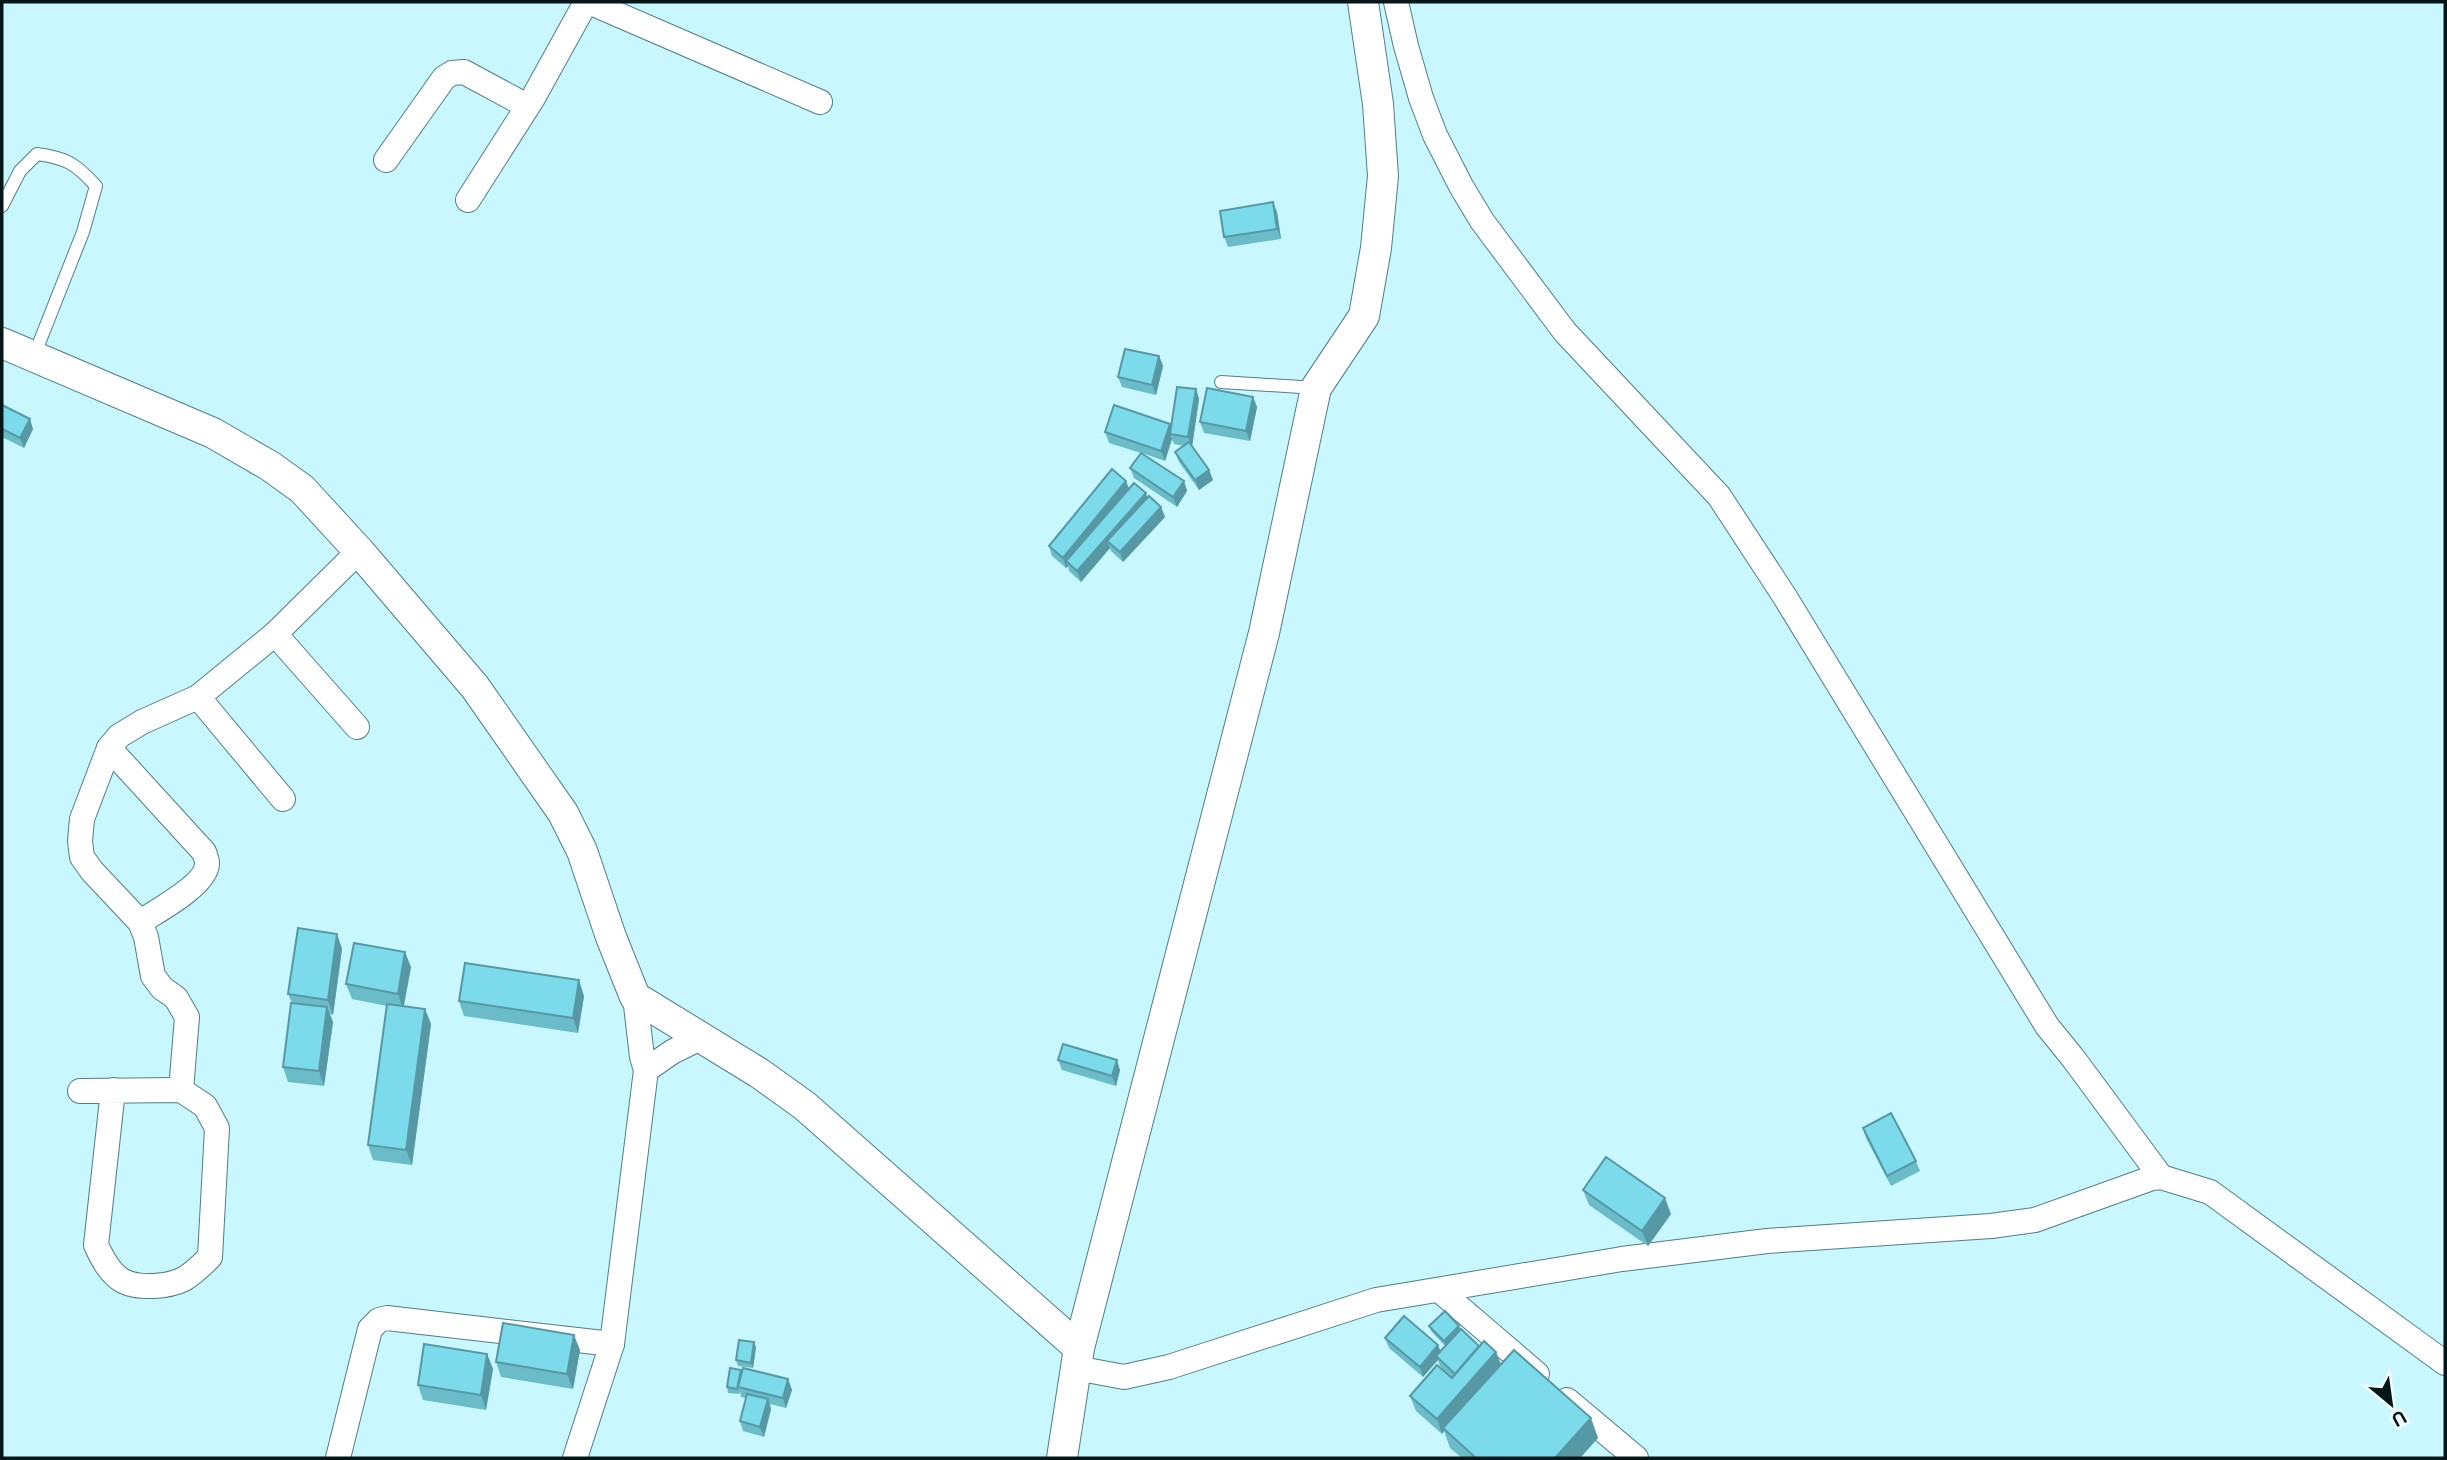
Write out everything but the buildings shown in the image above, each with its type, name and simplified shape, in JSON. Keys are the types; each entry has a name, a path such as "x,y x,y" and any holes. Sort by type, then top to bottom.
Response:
{"street":[{"path":"468,200 527,106 587,2 632,10 820,102"},
{"path":"1062,1458 1078,1358 1264,633 1316,388 1364,316 1381,204 1382,176 1378,103 1363,2"},
{"path":"1396,2 1406,46 1431,123 1461,186 1482,221 1565,332 1719,496 1785,597 2047,1026 2161,1177"},
{"path":"386,160 444,78 452,73 464,72 527,106"},
{"path":"2,342 213,433 270,466 302,489 359,551 475,687 564,813 582,851 635,997 646,1070 612,1343 575,1458"},
{"path":"181,1090 187,1017 176,998 162,988 153,976 146,937 140,922 82,857 82,819 109,748 119,736 142,722 198,697 275,634 359,551"},
{"path":"275,634 357,727"},
{"path":"198,697 283,799"},
{"path":"109,748 204,852 207,863 205,873 196,885 140,922"},
{"path":"635,997 759,1073 805,1106 1078,1358 1124,1377 1169,1367 1349,1307 1390,1297 1622,1259 1767,1241 2015,1224 2035,1220 2161,1177 2210,1192 2445,1363"},
{"path":"646,1070 672,1052 702,1037"},
{"path":"80,1091 113,1090 181,1090 205,1106 217,1128 210,1257 182,1280 160,1285 139,1285 123,1281 107,1266 96,1245 113,1090"},
{"path":"1439,1290 1636,1458"},
{"path":"338,1458 370,1329 379,1320 387,1318 612,1343"}],"lane":[{"path":"2,206 20,172 37,154 62,158 83,171 96,186 83,232 34,356"},
{"path":"1222,382 1316,388"}]}
